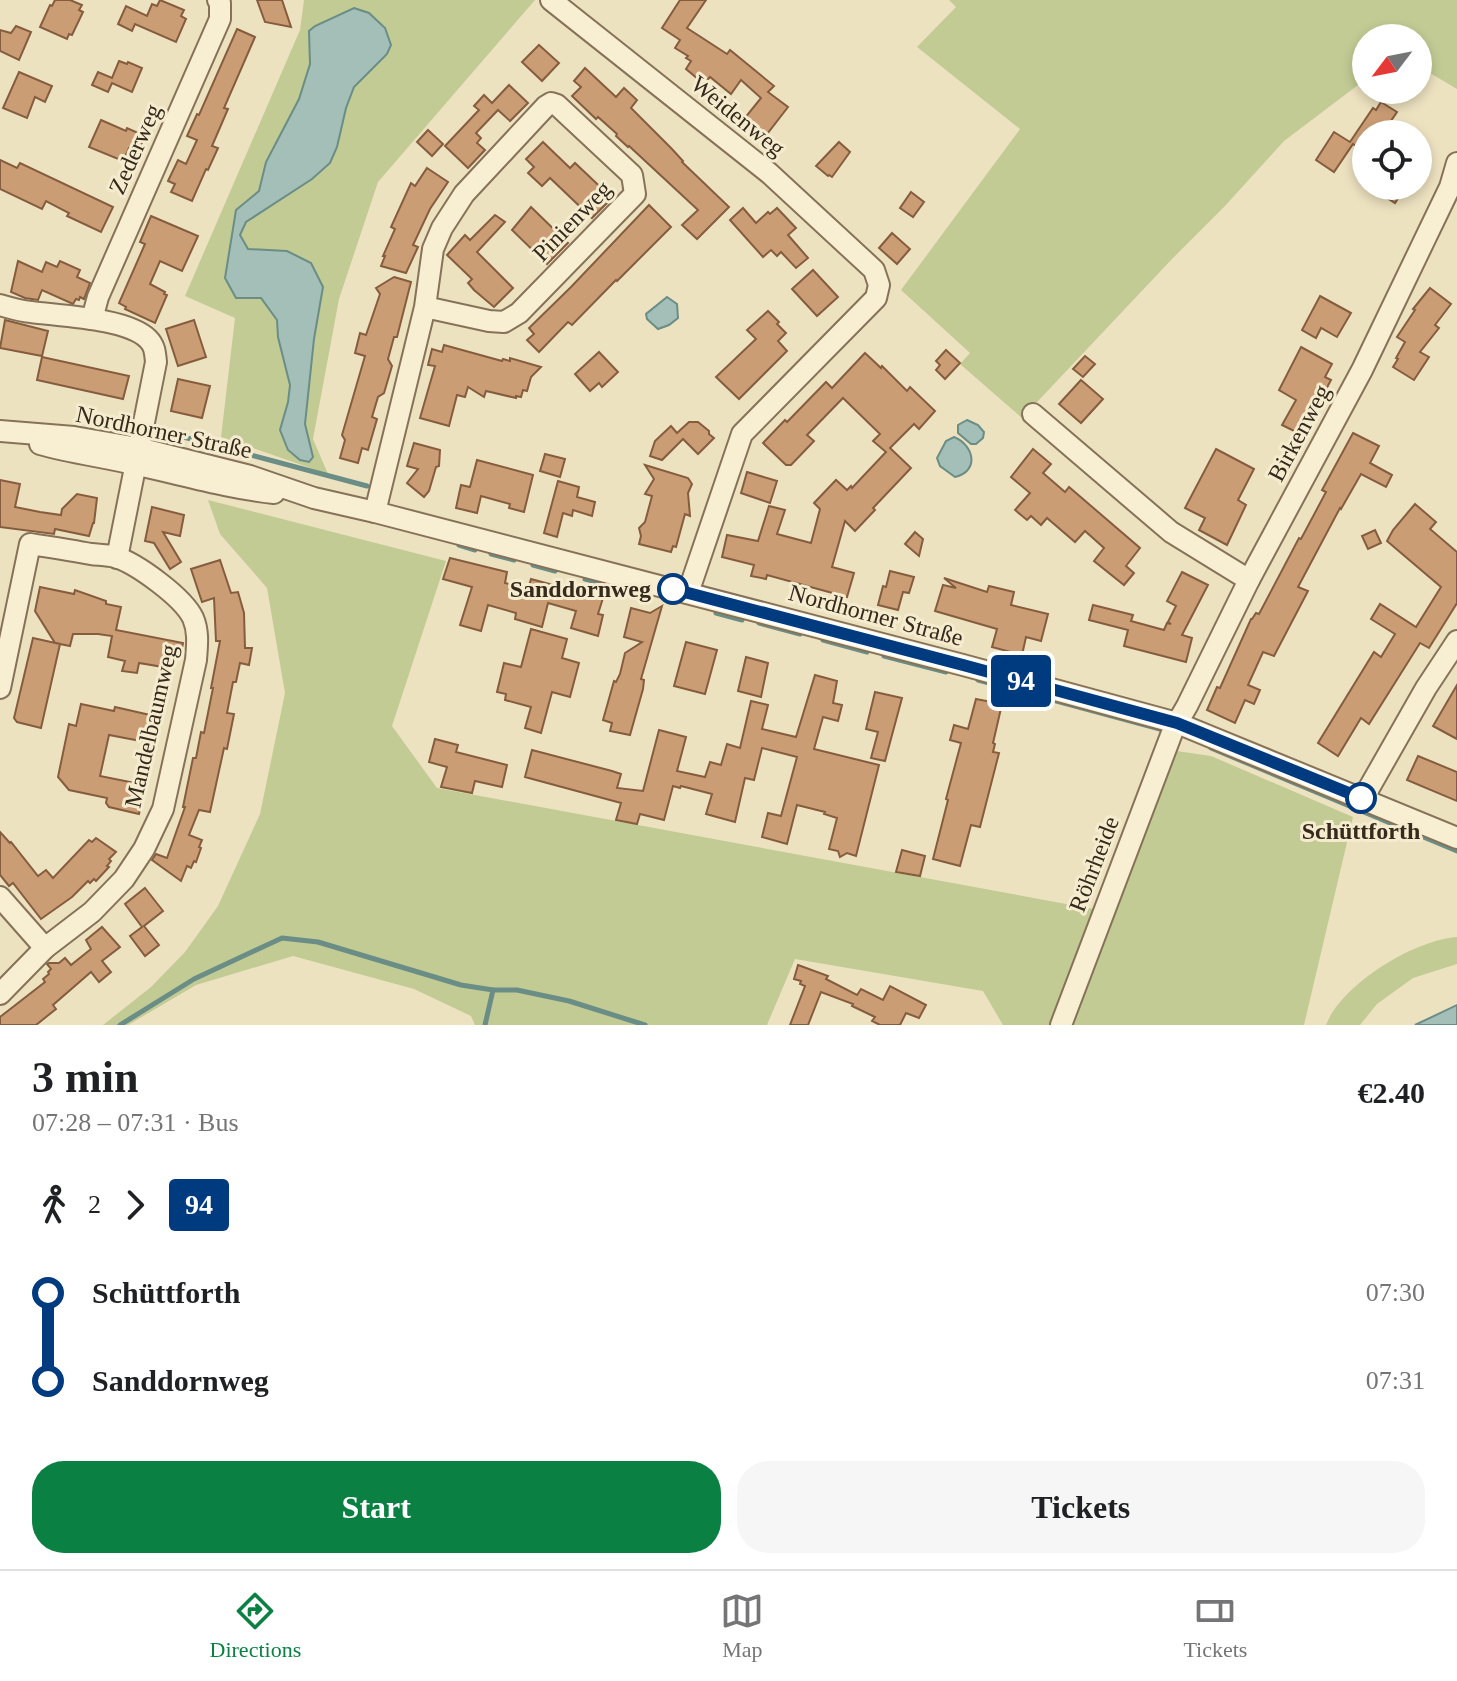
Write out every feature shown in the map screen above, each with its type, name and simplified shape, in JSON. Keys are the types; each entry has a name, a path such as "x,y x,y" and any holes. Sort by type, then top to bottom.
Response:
{"street":[{"name":"Zederweg","path":"92,319 98,297 220,19 218,0"},
{"name":"Weidenweg","path":"551,0 769,173 874,270 879,285 876,298 742,434 688,593"},
{"name":"Pinienweg","path":"375,512 425,307 433,249 442,228 464,194 551,103 557,105 632,175 635,194 519,313 504,322 425,307"},
{"name":"Birkenweg","path":"1177,723 1249,580 1362,370 1453,188 1457,163"},
{"path":"0,305 26,312 92,319 136,330 155,349 156,362 117,558"},
{"path":"1033,414 1171,532 1249,580"},
{"name":"Nordhorner Straße","path":"0,432 72,453 136,456 247,491 314,498 375,512 1177,723 1457,838"},
{"name":"Mandelbaumweg","path":"0,688 30,544 117,558 149,575 184,604 192,616 198,640 196,660 163,809 144,849 124,879 92,912 45,948 0,994"},
{"path":"1365,800 1426,688 1457,641"},
{"name":"Röhrheide","path":"1061,1025 1177,723"},
{"path":"0,897 45,948"}],"green space":[{"path":"304,0 535,0 378,182 339,299 313,439 328,474 221,437 235,318 185,296 300,30"},
{"path":"949,0 1457,0 1457,89 1432,74 1432,24 1352,24 1352,90 1284,141 1022,418 960,364 970,353 901,290 1020,129 917,47 956,7"},
{"path":"208,500 446,561 392,726 437,788 1099,910 1054,1025 1003,1025 983,991 795,959 767,1025 475,1025 471,1016 414,989 293,956 196,985 128,1025 103,1025 151,987 185,952 218,906 260,814 285,693 267,588 220,534"},
{"path":"1177,751 1211,756 1353,817 1304,1025 1069,1025"},
{"path":"1457,937 1457,964 1413,978 1377,1004 1360,1025 1326,1025 1347,994 1381,967 1421,946"}],"water":[{"path":"354,8 369,13 385,28 391,45 387,54 354,87 330,163 312,179 246,222 240,235 248,249 287,251 311,263 323,287 305,424 313,457 309,462 300,460 288,450 280,430 290,385 277,320 261,298 236,298 225,278 236,210 259,191 266,162 299,99 310,64 309,31"},
{"path":"667,297 677,304 678,318 658,329 646,314"},
{"path":"967,420 984,432 983,438 976,444 971,444 958,433 958,425"},
{"path":"954,437 966,446 971,458 968,469 955,477 940,466 937,458 946,441"},
{"path":"1457,1005 1457,1025 1415,1025"}],"building":[{"path":"55,0 70,0 82,5 79,10 83,12 67,39 40,27"},
{"path":"160,0 184,10 181,16 186,19 176,42 135,24 132,31 118,24 126,6 147,16 152,4 157,6"},
{"path":"257,0 282,0 291,27 265,22"},
{"path":"680,0 706,0 687,28 727,54 730,50 774,86 768,92 788,107 761,142 743,129 748,122 744,119 761,98 741,80 731,94 710,77 704,84 686,69 691,61 675,48 680,40 662,28"},
{"path":"16,26 31,32 19,60 0,51 0,30 11,33"},
{"path":"237,29 255,37 224,108 228,109 212,146 218,148 192,201 171,192 175,184 168,181 178,160 186,164 197,140 187,136"},
{"path":"539,45 559,63 542,81 522,62"},
{"path":"119,61 142,68 132,92 112,83 108,92 92,85 98,72 112,78"},
{"path":"585,68 616,97 624,88 637,100 631,108 729,207 697,239 682,225 698,210 572,96 581,87 574,81"},
{"path":"19,72 52,86 45,102 35,97 27,118 3,108"},
{"path":"509,85 528,103 510,121 498,110 476,133 481,138 477,143 485,150 468,168 445,146 479,110 474,106 484,95 492,103"},
{"path":"1380,104 1384,104 1397,112 1392,120 1365,120 1373,108 1376,110"},
{"path":"101,120 145,136 138,152 129,148 123,161 89,147"},
{"path":"428,130 443,144 432,156 417,142"},
{"path":"1334,132 1350,142 1352,139 1352,145 1334,172 1316,160"},
{"path":"543,142 570,168 575,163 612,198 592,218 550,178 542,186 528,173 534,167 526,159"},
{"path":"839,142 850,152 832,177 828,176 816,166"},
{"path":"0,160 17,168 20,163 113,207 101,232 67,216 69,213 46,201 42,209 0,189"},
{"path":"427,168 448,182 430,209 413,245 418,247 406,273 381,266 395,229 391,227 411,183 415,186"},
{"path":"911,192 924,202 913,217 900,208"},
{"path":"649,205 671,227 572,325 568,322 539,352 527,340 534,334 529,328"},
{"path":"531,207 568,243 547,264 512,230"},
{"path":"743,208 756,223 777,208 796,228 788,235 808,258 796,268 781,252 777,256 771,250 763,257 730,220"},
{"path":"495,215 505,222 477,252 513,288 494,307 474,290 468,283 472,279 447,255 465,235 470,240"},
{"path":"151,216 198,236 182,271 160,261 150,284 167,295 155,323 119,303 145,244 140,242"},
{"path":"892,233 910,249 897,264 879,248"},
{"path":"18,261 42,272 46,262 57,267 60,261 80,270 77,277 90,283 84,299 80,297 73,304 42,290 38,300 11,292"},
{"path":"813,270 838,297 817,316 792,289"},
{"path":"394,277 411,282 388,359 392,366 384,393 378,397 372,417 377,419 368,450 362,448 358,463 340,458 345,440 342,435 365,356 355,353 360,333 366,335 380,294 376,288"},
{"path":"1430,288 1451,304 1435,325 1439,328 1420,352 1429,357 1414,380 1393,367 1405,342 1397,337"},
{"path":"1320,296 1351,313 1337,337 1321,328 1316,338 1302,330"},
{"path":"768,311 786,333 778,341 787,351 739,399 716,377 756,339 747,330"},
{"path":"5,320 48,331 42,356 0,348"},
{"path":"194,320 206,357 178,366 166,329"},
{"path":"444,345 502,361 510,361 510,358 541,367 531,377 527,391 523,390 521,397 486,391 484,397 468,387 465,397 457,395 449,426 420,418 435,366 428,365 432,349 442,352"},
{"path":"1301,347 1332,364 1325,377 1331,380 1302,435 1282,425 1296,400 1279,390"},
{"path":"946,350 960,363 945,379 936,370 940,365 936,361"},
{"path":"599,352 618,372 602,387 599,383 590,391 575,374"},
{"path":"865,353 907,391 910,387 935,411 919,429 914,424 890,448 911,468 855,531 845,521 832,567 854,573 847,597 767,575 766,579 751,576 754,565 722,557 727,535 758,541 769,506 785,510 777,534 811,543 820,509 814,503 836,480 847,490 852,488 886,452 873,441 880,434 843,398 807,435 814,441 791,465 786,465 763,443 826,382 832,388"},
{"path":"1085,356 1095,364 1083,377 1073,369"},
{"path":"42,357 129,376 123,399 37,380"},
{"path":"178,379 210,386 202,418 171,411"},
{"path":"1081,380 1103,399 1081,423 1059,404"},
{"path":"689,422 698,422 714,438 698,454 683,439 662,460 650,456 655,441 671,426 677,433"},
{"path":"1353,433 1379,446 1370,463 1392,475 1386,487 1361,474 1340,508 1298,587 1308,591 1274,656 1263,652 1248,685 1260,690 1254,704 1245,700 1235,723 1207,710 1251,619 1256,613 1259,614 1326,492 1322,490"},
{"path":"414,443 440,450 439,466 424,497 407,483 418,469 407,466"},
{"path":"1033,449 1051,464 1043,473 1065,492 1069,487 1140,548 1126,566 1134,573 1124,585 1094,561 1104,548 1085,531 1075,542 1047,518 1041,525 1031,516 1027,520 1015,510 1030,493 1011,477"},
{"path":"1216,449 1254,469 1238,500 1246,505 1227,545 1199,530 1205,518 1185,508"},
{"path":"545,454 565,459 560,477 540,471"},
{"path":"477,460 533,475 524,512 509,508 510,504 481,496 477,513 456,508 461,485 470,487"},
{"path":"645,465 688,478 692,484 688,493 690,516 685,514 676,547 673,546 671,552 639,544 639,528 645,522 652,496 645,494 654,479"},
{"path":"747,472 777,481 770,503 741,493"},
{"path":"0,480 20,484 15,507 40,512 61,515 62,509 77,494 97,498 89,536 55,529 54,534 0,527"},
{"path":"558,481 579,487 577,497 595,502 592,516 573,510 572,516 563,513 557,537 544,533"},
{"path":"1415,504 1436,522 1430,529 1457,552 1457,603 1429,648 1420,643 1369,724 1361,718 1338,756 1318,743 1374,652 1381,657 1395,634 1371,619 1380,604 1416,627 1441,587 1387,541"},
{"path":"152,507 184,515 180,536 163,532 181,562 170,569 154,543 145,541"},
{"path":"1375,530 1381,543 1368,549 1362,536"},
{"path":"915,532 923,539 919,556 905,544"},
{"path":"450,558 507,572 505,583 528,589 531,579 603,598 598,614 603,615 598,636 571,628 576,611 548,603 542,627 515,619 516,613 488,605 481,631 460,625 472,587 443,579"},
{"path":"220,560 231,593 238,592 244,613 245,648 252,648 249,665 240,663 236,682 233,682 227,713 234,714 210,812 199,810 189,835 202,840 201,848 196,862 191,868 187,866 181,881 152,860 156,854 167,858 185,807 193,758 196,758 201,732 204,733 220,641 216,641 214,598 202,602 191,569"},
{"path":"890,571 914,577 909,593 903,592 898,610 878,605"},
{"path":"1182,572 1208,585 1182,635 1192,638 1186,662 1124,646 1128,630 1089,620 1093,605 1133,615 1131,621 1164,630 1167,623 1171,624 1168,622 1176,606 1167,601"},
{"path":"944,578 987,592 989,586 1014,592 1011,605 1048,614 1041,641 1026,637 1022,655 992,647 997,629 935,611 943,585 956,588"},
{"path":"40,587 74,594 75,590 121,607 116,630 183,643 180,658 172,657 169,668 139,663 137,673 122,671 125,661 108,657 112,636 73,634 70,646 55,643 35,611"},
{"path":"662,606 641,679 644,680 643,689 630,735 610,731 612,723 603,720 614,681 620,674 625,653 642,642 624,637 631,608 650,613"},
{"path":"531,629 567,639 562,658 579,663 570,697 552,692 541,733 525,728 531,707 505,700 506,694 497,692 504,663 521,667"},
{"path":"33,638 60,644 41,728 17,722 14,718"},
{"path":"686,642 717,650 705,694 674,686"},
{"path":"746,657 768,663 761,697 738,691"},
{"path":"815,675 837,681 833,703 842,705 838,721 823,717 814,749 879,765 856,856 847,853 840,857 838,851 829,849 837,818 797,805 787,844 762,837 768,813 781,816 797,757 762,748 754,780 745,778 735,822 706,814 712,794 681,786 673,786 664,820 640,814 637,824 616,820 621,803 525,777 532,750 621,774 617,788 643,791 659,730 686,737 677,771 705,777 710,762 721,765 727,744 740,748 751,701 768,705 762,729 796,737"},
{"path":"1457,685 1457,739 1433,726"},
{"path":"875,692 902,698 885,761 871,758 878,732 866,729"},
{"path":"976,699 1002,704 993,743 993,752 999,753 980,827 971,825 960,866 933,859 961,743 950,740 954,725 968,729"},
{"path":"81,704 114,711 115,707 159,717 156,742 109,735 100,776 145,785 139,814 109,807 107,798 69,790 58,777 69,724 76,726"},
{"path":"435,739 458,745 456,752 507,765 502,787 475,781 472,793 441,787 447,767 429,762"},
{"path":"1418,756 1457,772 1457,801 1407,780"},
{"path":"0,832 38,876 46,870 53,878 89,840 92,842 96,838 116,852 109,859 109,867 96,881 88,881 41,919 13,883 9,886 0,875"},
{"path":"902,850 925,856 920,876 896,872"},
{"path":"145,888 163,911 144,926 159,945 145,956 130,936 142,927 125,904"},
{"path":"102,927 120,947 102,961 111,972 99,982 91,972 53,1005 56,1009 36,1025 0,1025 0,1017 45,982 43,979 51,969 47,964 59,963 65,958 71,965 91,949 86,940"},
{"path":"798,965 828,976 826,979 857,995 861,989 883,1000 890,986 926,1005 919,1018 906,1013 900,1025 880,1025 872,1021 875,1017 853,1004 821,992 808,1025 790,1025 805,986 794,979"}],"waterway":[{"path":"161,431 367,486"},
{"path":"459,545 475,550"},
{"path":"491,554 514,560"},
{"path":"533,565 555,571"},
{"path":"585,579 613,586"},
{"path":"716,613 742,620"},
{"path":"759,623 800,634"},
{"path":"823,640 867,652"},
{"path":"884,656 946,672"},
{"path":"978,680 1160,729"},
{"path":"1211,748 1457,851"},
{"path":"120,1025 194,979 282,938 318,942 461,985 517,990 569,1001 645,1025"},
{"path":"485,1025 493,990"}],"bus line":[{"name":"94","path":"673,589 1177,723 1361,798"}],"place":[{"name":"Sanddornweg","path":"673,589"},
{"name":"Schüttforth","path":"1361,798"}]}
